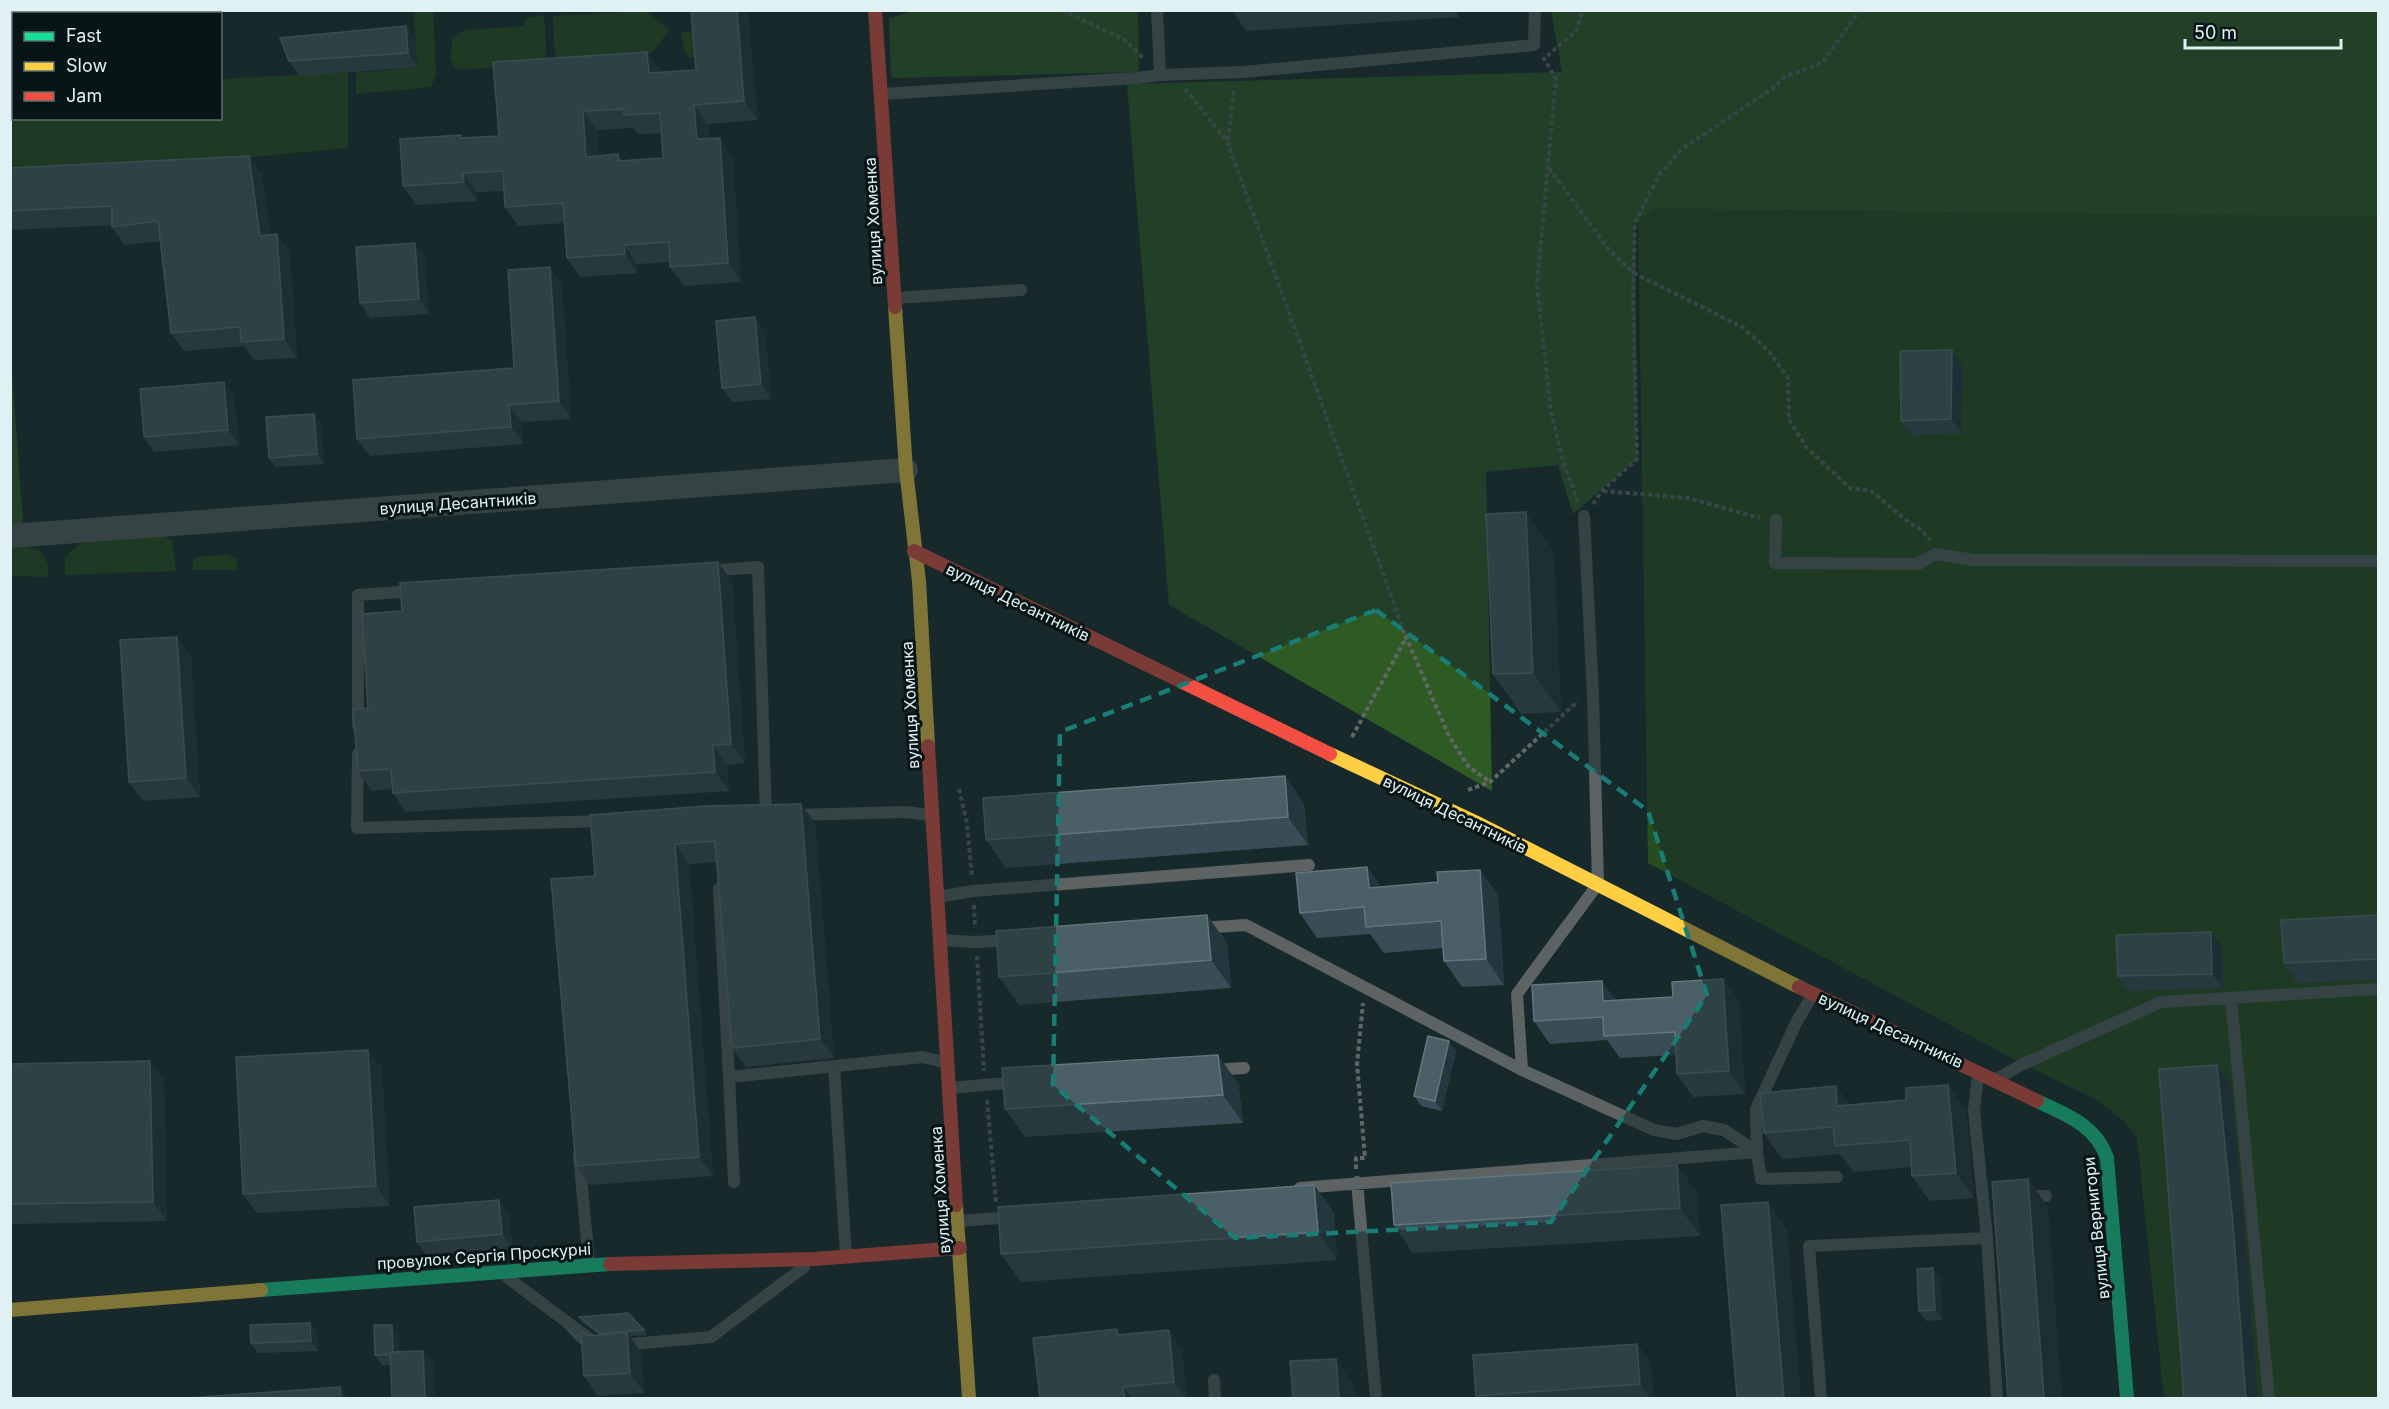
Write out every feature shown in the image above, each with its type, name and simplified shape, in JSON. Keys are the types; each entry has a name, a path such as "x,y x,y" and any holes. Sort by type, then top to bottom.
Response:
{"street":[{"name":"вулиця Хоменка","path":"875,10 906,470 919,580 938,940 950,1088 969,1398"},
{"name":"вулиця Десантників","path":"10,536 906,470"},
{"name":"вулиця Десантників","path":"914,551 1434,803 1814,994 1995,1079"},
{"name":"вулиця Вернигори","path":"1995,1079 2073,1118 2096,1136 2106,1149 2127,1398"},
{"name":"провулок Сергія Проскурні","path":"10,1310 589,1265 814,1259 960,1248"}],"lane":[{"path":"1157,10 1160,75"},
{"path":"882,94 1160,75 1244,72 1534,45 1534,10"},
{"path":"894,298 1021,290"},
{"path":"1522,1070 1517,994 1598,884 1584,516"},
{"path":"1776,520 1775,563 1918,564 1935,554 1974,560 2379,561"},
{"path":"700,572 758,567 760,817 906,812 933,816"},
{"path":"429,590 358,595 357,828 614,821"},
{"path":"937,897 973,891 1309,865"},
{"path":"719,889 734,1182"},
{"path":"1187,929 1246,925 1522,1070 1654,1130 1677,1134 1703,1126 1725,1130 1757,1152"},
{"path":"938,940 976,942 1023,939"},
{"path":"1995,1079 2023,1064 2161,1002 2379,989"},
{"path":"1814,994 1797,1023 1756,1109 1757,1152 1761,1179 1837,1176"},
{"path":"2231,998 2269,1398"},
{"path":"729,1077 923,1057 947,1063"},
{"path":"834,1066 846,1257"},
{"path":"1197,1071 1244,1068"},
{"path":"1979,1071 1974,1110 1988,1196 1987,1238 1997,1398"},
{"path":"950,1088 1032,1081"},
{"path":"577,1139 589,1265"},
{"path":"1287,1189 1757,1152"},
{"path":"1357,1182 1376,1398"},
{"path":"2014,1196 2046,1196"},
{"path":"958,1221 1032,1215"},
{"path":"1821,1398 1809,1246 1987,1238"},
{"path":"499,1271 602,1347 711,1337 814,1259"},
{"path":"1214,1380 1215,1398"}],"path":[{"path":"1062,10 1125,40 1160,75 1184,87 1227,141 1406,637 1449,736 1468,766 1490,782"},
{"path":"1544,59 1576,31 1583,10"},
{"path":"1584,516 1602,491 1637,459 1635,223 1659,175 1682,149 1773,88 1784,77 1822,63 1860,10"},
{"path":"1534,45 1556,79 1537,285 1551,412 1563,461 1584,516"},
{"path":"1227,141 1234,89 1244,72"},
{"path":"1549,168 1609,250 1634,273 1742,327 1762,345 1788,378 1789,420 1808,448 1850,488 1871,491 1911,524 1918,527 1932,542 1935,554"},
{"path":"1602,491 1688,498 1776,520"},
{"path":"1340,759 1406,637"},
{"path":"1434,803 1490,782 1592,688"},
{"path":"1357,1182 1356,1158 1365,1158 1357,1064 1365,987"}],"highlighted area":[{"path":"1376,610 1648,811 1707,995 1551,1222 1235,1238 1053,1085 1060,732"}],"green space":[{"path":"917,10 1138,11 1139,72 891,78 889,18"},
{"path":"11,11 12,120 222,120 222,79 348,72 348,148 11,179"},
{"path":"413,11 433,11 436,74 431,87 356,94 356,73 418,67"},
{"path":"646,11 669,30 647,56 555,64 553,16"},
{"path":"1551,11 2378,11 2378,217 1654,209 1635,223 1637,459 1573,514 1558,465 1486,472 1492,791 1169,605 1127,84 1562,72"},
{"path":"544,15 547,64 457,70 450,60 452,40 464,30 525,26 526,18"},
{"path":"703,31 697,59 687,56 681,32"},
{"path":"1638,209 2378,217 2378,1398 2164,1398 2137,1138 2124,1121 2097,1100 2023,1064 1648,863"},
{"path":"10,344 24,535 10,536"},
{"path":"165,536 172,541 176,571 65,575 65,557 78,545"},
{"path":"27,547 42,553 48,566 49,577 11,576 11,548"},
{"path":"228,554 237,560 238,570 192,570 194,559 198,557"}],"building":[{"path":"10,10 34,10 34,12 12,12 12,67 10,67"},
{"path":"691,10 737,10 744,101 694,105 697,139 720,138 728,263 670,267 669,242 624,245 625,254 567,258 563,203 505,207 503,171 463,173 464,182 403,186 400,139 461,135 461,138 499,136 493,62 647,52 649,73 696,70","holes":["624,109 624,115 660,113 663,158 618,161 618,154 586,157 583,111"]},
{"path":"406,26 408,53 289,61 280,38"},
{"path":"249,156 260,236 277,234 284,339 241,342 240,327 171,333 158,221 112,227 112,206 10,211 10,168"},
{"path":"415,243 419,299 360,303 356,247"},
{"path":"550,267 559,401 509,405 511,427 357,439 353,380 514,368 508,270"},
{"path":"755,317 761,384 722,388 716,321"},
{"path":"1952,350 1951,419 1901,421 1900,351"},
{"path":"224,382 228,430 144,437 140,389"},
{"path":"314,414 317,454 269,458 266,417"},
{"path":"1526,512 1533,673 1493,674 1486,514"},
{"path":"718,562 731,744 713,745 715,772 393,793 391,769 358,771 353,709 368,708 362,614 402,611 400,583"},
{"path":"177,637 186,778 129,782 120,640"},
{"path":"1285,776 1288,817 986,840 983,798"},
{"path":"801,804 820,1039 732,1048 715,841 675,844 699,1157 576,1166 551,879 595,876 590,815 706,806"},
{"path":"1367,867 1369,888 1438,882 1437,872 1480,870 1486,959 1444,961 1441,921 1366,927 1364,907 1300,913 1296,873"},
{"path":"1207,915 1211,960 999,977 996,931"},
{"path":"2379,915 2379,959 2284,963 2281,920"},
{"path":"2211,932 2212,974 2118,976 2116,935"},
{"path":"1723,979 1729,1071 1677,1074 1675,1032 1604,1036 1603,1017 1534,1021 1532,985 1602,981 1603,1001 1673,997 1672,982"},
{"path":"1428,1036 1449,1041 1435,1101 1414,1096"},
{"path":"368,1050 376,1186 243,1194 236,1057"},
{"path":"1218,1055 1223,1095 1005,1109 1002,1068"},
{"path":"150,1061 153,1202 10,1204 10,1064"},
{"path":"2217,1065 2233,1224 2246,1398 2184,1398 2159,1069"},
{"path":"1948,1085 1956,1173 1912,1176 1910,1140 1835,1146 1833,1127 1764,1133 1760,1093 1836,1086 1837,1106 1906,1100 1906,1088"},
{"path":"1677,1165 1680,1208 1394,1225 1391,1183"},
{"path":"2028,1179 2044,1398 2008,1398 1992,1182"},
{"path":"1314,1185 1318,1232 1001,1254 998,1207"},
{"path":"499,1200 502,1234 417,1242 414,1207"},
{"path":"1768,1202 1784,1398 1737,1398 1721,1205"},
{"path":"1933,1268 1935,1310 1919,1311 1917,1269"},
{"path":"628,1313 644,1330 601,1334 579,1317"},
{"path":"310,1323 311,1341 251,1343 250,1325"},
{"path":"374,1325 392,1325 393,1352 390,1352 390,1355 375,1355"},
{"path":"565,1327 581,1339 581,1342 579,1342"},
{"path":"1117,1329 1118,1335 1169,1330 1174,1382 1123,1387 1125,1398 1040,1398 1033,1338"},
{"path":"581,1332 589,1336 627,1332 630,1373 584,1376"},
{"path":"1637,1344 1640,1384 1476,1396 1473,1355"},
{"path":"423,1351 425,1398 392,1398 390,1352"},
{"path":"1336,1359 1339,1398 1293,1398 1290,1361"},
{"path":"340,1387 341,1398 188,1398"}],"traffic: fast":[{"path":"2037,1101 2069,1116 2087,1129 2102,1147 2107,1158 2127,1398"},
{"path":"261,1290 610,1264"}],"traffic: slow":[{"path":"895,307 906,470 919,581 928,746"},
{"path":"1330,754 1475,822 1799,987"},
{"path":"956,1205 969,1398"},
{"path":"10,1310 261,1290"}],"traffic: jam":[{"path":"875,10 895,307"},
{"path":"914,551 1330,754"},
{"path":"928,746 956,1205"},
{"path":"1799,987 2037,1101"},
{"path":"610,1264 814,1259 960,1248"}]}
